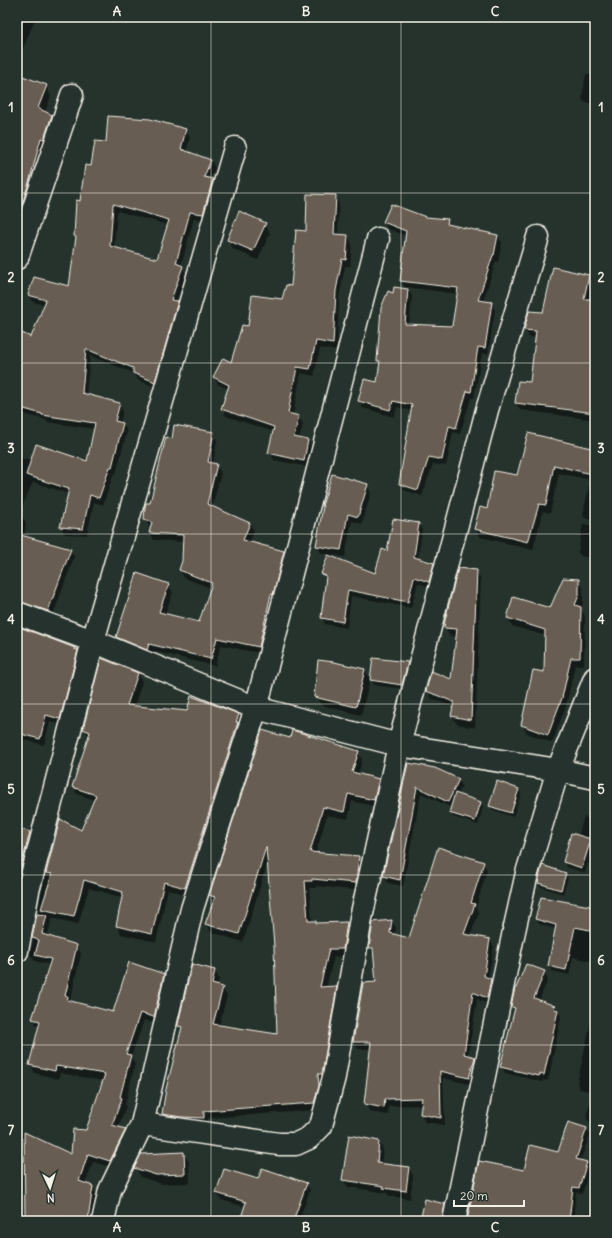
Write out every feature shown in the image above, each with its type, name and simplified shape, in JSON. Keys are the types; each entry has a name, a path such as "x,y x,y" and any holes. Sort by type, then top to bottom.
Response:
{"street":[{"path":"17,258 72,95"},
{"path":"17,951 28,892 93,641 235,148"},
{"path":"142,1124 279,1144 296,1144 309,1138 321,1126 334,1077 361,918 399,745 487,410 538,237"},
{"path":"103,1221 110,1190 142,1124 192,909 256,708 378,239"},
{"path":"17,613 93,641 256,708 399,745 558,770 595,778"},
{"path":"454,1221 527,873 558,770 595,678"}],"building":[{"path":"17,74 47,85 38,108 52,115 44,139 41,138 22,205 17,205"},
{"path":"108,116 150,119 186,129 181,149 211,160 204,177 213,179 203,214 190,212 176,263 183,266 171,300 178,301 155,382 133,373 133,368 86,349 82,393 120,403 115,421 123,423 112,467 110,467 99,498 90,495 83,529 60,527 69,489 26,475 36,444 87,461 95,423 42,415 17,407 17,331 31,337 46,300 28,295 34,277 69,286 76,237 74,236 76,200 80,201 85,165 91,166 95,141 106,142","holes":["113,204 169,220 157,259 110,246"]},
{"path":"307,194 336,195 334,234 348,235 346,260 342,259 336,291 333,344 316,341 310,369 297,367 288,413 299,416 294,437 308,440 304,461 268,453 274,427 221,409 229,385 213,377 223,358 231,362 242,325 248,326 252,295 282,299 286,285 291,286 296,230 306,231"},
{"path":"391,204 426,217 448,219 447,224 498,235 494,255 478,300 492,302 485,348 478,347 471,392 467,391 456,428 449,426 442,460 429,457 418,490 399,484 412,405 393,401 390,410 358,401 364,379 377,382 380,361 377,361 381,308 388,291 393,293 394,287 408,289 405,324 452,326 458,288 400,281 406,231 383,222"},
{"path":"239,211 266,223 253,251 227,240"},
{"path":"553,267 589,275 584,299 595,299 595,413 515,403 518,381 530,382 536,331 524,330 529,311 543,312"},
{"path":"174,425 214,432 208,462 217,464 207,504 250,523 243,540 284,551 273,595 271,594 259,647 217,638 211,659 149,644 147,650 116,637 137,573 169,584 159,612 199,622 212,583 179,570 182,561 183,535 149,533 152,522 144,519 146,503 150,503 166,437 172,439"},
{"path":"528,433 595,449 595,475 554,465 546,505 539,504 528,542 474,529 480,507 487,509 494,471 517,475"},
{"path":"332,474 368,484 358,517 348,514 341,550 316,546 322,506"},
{"path":"393,519 419,523 414,557 434,563 429,582 414,577 408,602 348,590 343,622 321,618 326,576 321,574 328,555 375,573 382,549 387,551"},
{"path":"17,534 71,549 48,611 17,601"},
{"path":"458,568 477,570 471,720 451,716 454,702 426,691 431,671 451,679 457,629 444,628"},
{"path":"563,578 579,579 579,595 575,605 581,607 580,658 571,658 562,698 548,735 521,725 533,670 544,672 545,630 507,618 513,597 550,608"},
{"path":"17,626 78,650 60,719 46,715 40,739 17,733"},
{"path":"101,658 138,673 127,705 187,711 191,696 239,714 236,722 238,722 185,888 164,882 152,934 116,926 123,892 84,880 74,916 41,909 52,874 46,873 60,819 81,830 96,795 72,787 90,732 83,729"},
{"path":"373,658 408,662 402,685 370,680"},
{"path":"318,660 365,669 356,707 314,697"},
{"path":"262,730 290,738 292,730 359,751 352,772 379,779 374,800 348,794 344,812 323,807 310,852 359,856 356,883 312,879 312,881 305,881 308,921 316,921 316,923 347,922 343,949 329,949 320,987 337,986 322,1074 318,1074 319,1086 314,1103 204,1111 204,1118 162,1114 166,1089 182,1027 178,1026 178,1024 192,964 215,970 212,984 223,987 213,1024 277,1034 274,946 266,847 239,934 205,924 215,897 209,895"},
{"path":"408,763 435,768 459,779 448,802 417,787 400,880 383,876"},
{"path":"497,781 519,789 511,813 489,806"},
{"path":"455,793 481,802 475,821 449,813"},
{"path":"17,828 30,832 21,867 17,866"},
{"path":"571,833 591,839 582,868 563,862"},
{"path":"438,847 484,862 471,903 475,904 464,934 490,939 484,976 491,979 487,998 473,992 464,1054 475,1057 469,1078 440,1071 441,1118 420,1114 422,1098 385,1099 384,1108 364,1104 371,1042 353,1042 363,983 376,982 373,948 369,948 373,922 392,920 390,933 409,938"},
{"path":"542,865 566,873 561,890 538,883"},
{"path":"541,897 595,907 595,931 575,927 566,970 548,966 556,925 535,919"},
{"path":"37,914 47,915 42,934 77,945 65,996 68,997 67,1000 113,1012 129,962 164,974 154,1017 140,1013 126,1054 131,1055 120,1097 122,1098 112,1125 126,1129 110,1161 88,1154 79,1181 93,1186 88,1220 56,1216 25,1216 24,1132 71,1154 73,1129 86,1130 105,1074 56,1066 55,1071 29,1065 40,1021 32,1019 51,959 35,955 39,940 32,938"},
{"path":"526,964 545,971 534,998 555,1006 554,1009 558,1010 544,1075 540,1074 539,1076 500,1067 515,1008 511,1007 515,988"},
{"path":"568,1122 587,1128 576,1159 587,1162 579,1188 573,1187 569,1221 467,1221 479,1161 524,1170 530,1145 558,1152"},
{"path":"349,1135 379,1141 377,1163 409,1167 406,1191 383,1188 384,1186 342,1180"},
{"path":"184,1152 185,1174 156,1175 134,1168 141,1154"},
{"path":"262,1168 307,1183 293,1221 240,1221 246,1202 216,1193 224,1169 258,1179"},
{"path":"425,1199 445,1204 442,1221 420,1221"}]}
